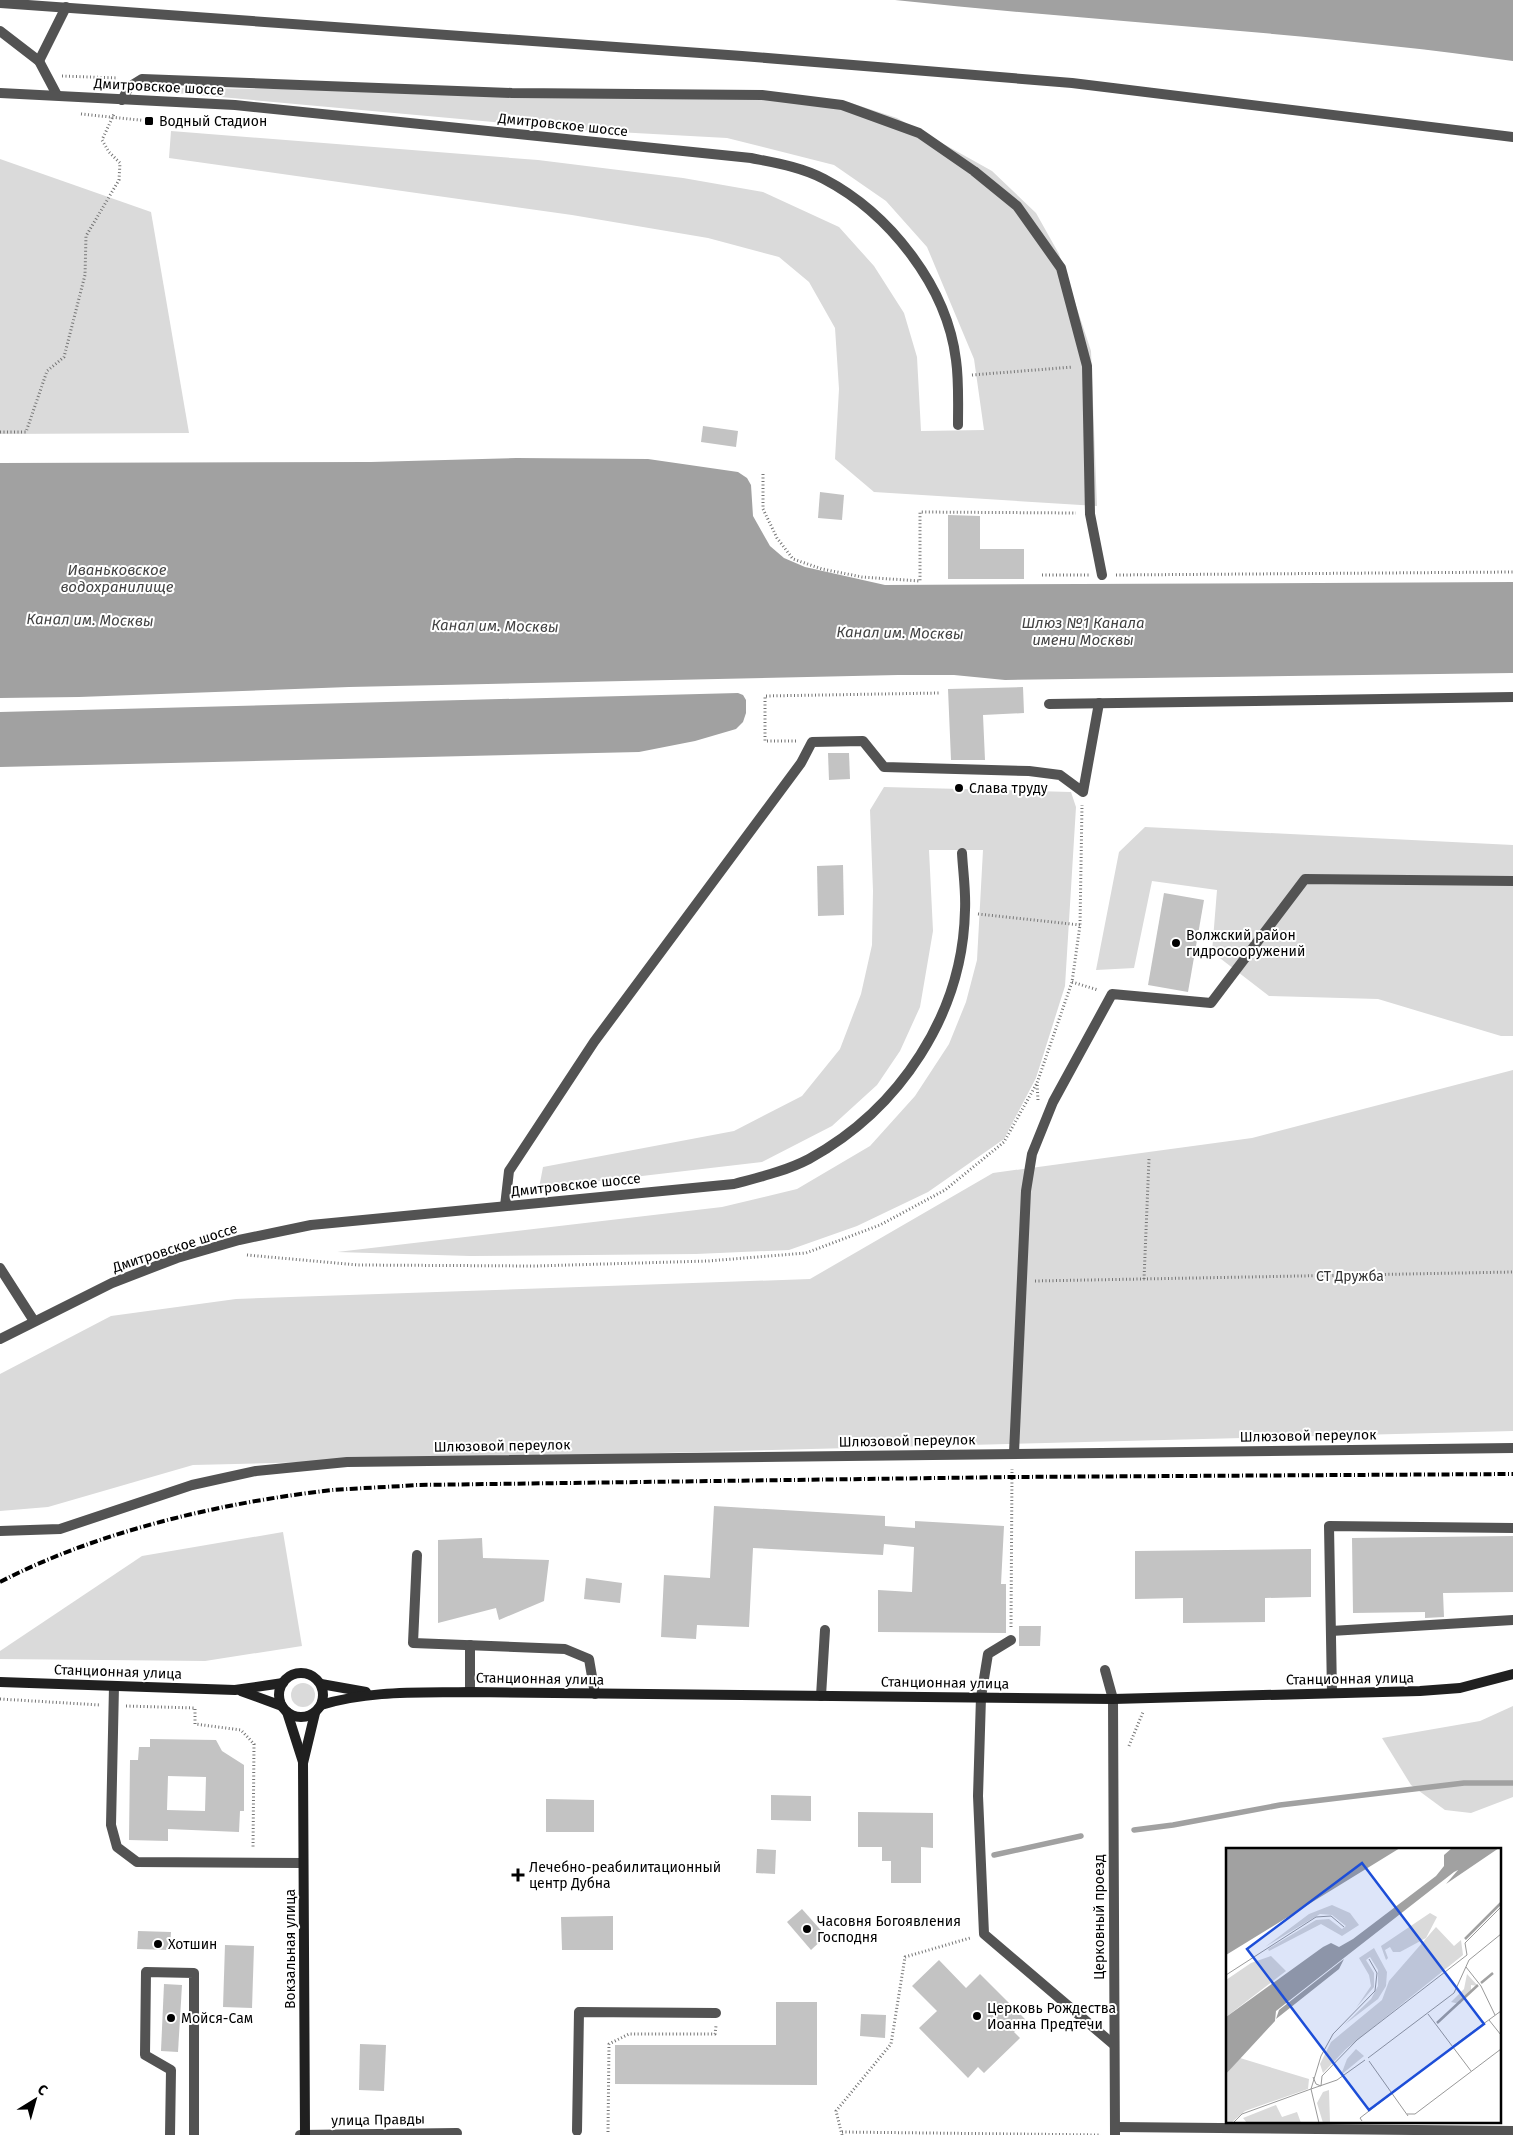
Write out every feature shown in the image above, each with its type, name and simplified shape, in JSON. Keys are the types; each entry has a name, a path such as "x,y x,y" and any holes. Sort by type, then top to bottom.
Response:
{"main road":[{"path":"299,1673 311,1675 321,1684 324,1694 318,1709 310,1716 298,1717 285,1709 279,1694 283,1683 293,1675 299,1673"},
{"name":"Станционная улица","path":"318,1709 342,1699 375,1693 470,1692 1113,1699 1420,1691 1460,1688 1513,1674"},
{"name":"Станционная улица","path":"0,1682 235,1690 283,1683"},
{"name":"Станционная улица","path":"321,1684 375,1693"},
{"name":"Станционная улица","path":"235,1690 256,1695 285,1709"},
{"name":"Вокзальная улица","path":"285,1709 303,1763"},
{"name":"Вокзальная улица","path":"303,2135 303,1763 318,1709"}],"street":[{"path":"0,3 1072,83 1513,137"},
{"path":"39,61 66,7"},
{"path":"0,31 39,61 58,94"},
{"path":"122,100 129,87 142,79 522,93 762,95 842,105 919,133 974,171 1017,206 1061,268 1087,366 1090,514 1102,575"},
{"name":"Дмитровское шоссе","path":"0,93 58,94 122,100 234,105 751,158 789,165 823,178 852,196 884,223 912,256 932,287 946,319 956,359 958,425"},
{"path":"1049,704 1513,696"},
{"path":"505,1206 509,1171 588,1050 801,763 812,742 863,741 884,767 1029,771 1060,775 1083,792 1099,703"},
{"name":"Дмитровское шоссе","path":"0,1339 112,1283 178,1258 239,1240 311,1225 734,1184 775,1174 809,1159 871,1114 899,1085 922,1054 938,1026 951,992 959,955 965,910 962,853"},
{"path":"1014,1453 1026,1191 1032,1154 1053,1102 1112,994 1211,1003 1304,879 1513,881"},
{"path":"0,1268 34,1321"},
{"name":"Шлюзовой переулок","path":"0,1531 60,1529 192,1485 256,1471 346,1462 1513,1448"},
{"path":"1332,1693 1329,1526 1513,1528"},
{"path":"417,1555 413,1643 565,1649 589,1660 595,1694"},
{"path":"1330,1631 1513,1620"},
{"path":"822,1696 825,1630"},
{"path":"1011,1640 988,1654 980,1698 978,1796 984,1934 1113,2044"},
{"path":"470,1645 470,1692"},
{"name":"Церковный проезд","path":"1105,1670 1113,1699 1113,2044 1115,2132"},
{"path":"114,1686 111,1825 117,1847 138,1862 303,1863"},
{"path":"170,2135 171,2070 145,2055 146,1972 194,1973 194,2135"},
{"path":"577,2132 579,2012 716,2013"},
{"path":"1115,2132 1513,2132"},
{"name":"улица Правды","path":"303,2135 457,2134"}],"path":[{"path":"45,73 67,77 142,79"},
{"path":"0,432 26,432 48,371 64,357 85,276 86,236 119,180 120,164 109,152 102,140 122,100"},
{"path":"81,114 149,121"},
{"path":"971,375 1087,366"},
{"path":"763,474 763,508 777,538 793,559 822,569 862,577 920,581 920,512 1090,514"},
{"path":"1042,575 1513,572"},
{"path":"812,742 765,741 765,696 939,693"},
{"path":"242,1254 358,1265 535,1266 708,1261 806,1252 880,1225 945,1190 1004,1142 1037,1083 1072,982 1080,925 1083,792"},
{"path":"977,914 1080,925"},
{"path":"1072,982 1112,994"},
{"path":"1037,1083 1038,1109"},
{"path":"1144,1279 1149,1159"},
{"path":"1022,1281 1513,1272"},
{"path":"1011,1640 1014,1453"},
{"path":"0,1699 113,1706 195,1708 195,1724 241,1730 254,1744 253,1863"},
{"path":"984,1934 905,1957 891,2044 836,2111 842,2133 1115,2132"},
{"path":"608,2132 609,2044 629,2034 715,2034 716,2013"}],"green space":[{"path":"172,88 514,91 848,102 897,118 992,171 1036,213 1059,254 1091,351 1097,506 874,492 835,459 839,389 835,328 809,282 779,257 708,238 572,215 169,158 171,131 538,160 683,178 763,192 839,227 874,266 904,313 917,357 921,431 984,430 974,359 927,247 886,201 834,165 727,138 580,130 165,92"},
{"path":"0,159 151,212 189,433 0,434"},
{"path":"884,787 1071,792 1076,807 1065,986 1036,1078 1004,1139 928,1192 857,1226 789,1250 696,1254 470,1256 337,1252 722,1207 797,1189 870,1146 915,1096 949,1044 966,1002 977,960 983,850 929,850 933,931 920,1007 900,1051 877,1085 832,1126 762,1162 539,1188 543,1167 734,1131 802,1096 840,1049 861,994 872,945 873,891 870,810"},
{"path":"1145,827 1513,845 1513,1036 1501,1036 1378,999 1269,996 1212,952 1217,890 1152,881 1134,968 1096,970 1119,852"},
{"name":"СТ Дружба","path":"1513,1070 1513,1431 193,1465 48,1507 0,1511 0,1374 111,1316 236,1299 810,1279 993,1173 1252,1138"},
{"path":"283,1532 302,1646 205,1661 0,1659 0,1651 142,1556"},
{"path":"303,1683 308,1684 314,1690 314,1700 308,1706 303,1707 298,1706 292,1700 291,1695 292,1690 298,1684"},
{"path":"1513,1706 1513,1797 1471,1813 1445,1810 1411,1785 1382,1738 1480,1721"}],"water":[{"path":"895,0 1513,0 1513,61 1359,42"},
{"name":"Иваньковское водохранилище","path":"516,458 648,459 738,472 747,478 751,485 753,516 770,546 784,558 805,567 885,585 1513,582 1513,673 1005,680 954,675 898,675 349,687 0,698 0,463 371,462"},
{"path":"738,693 743,695 746,700 746,713 743,722 736,729 695,741 639,752 0,767 0,712"}],"building":[{"path":"703,426 738,431 736,447 701,442"},
{"path":"820,492 844,495 842,520 818,518"},
{"path":"948,515 980,516 980,549 1024,549 1024,579 948,579"},
{"path":"1023,687 1024,713 983,715 985,760 951,760 948,689"},
{"path":"828,753 849,753 850,779 829,780"},
{"path":"843,865 844,915 818,916 817,866"},
{"name":"Волжский район гидросооружений","path":"1164,893 1204,900 1188,992 1148,985"},
{"path":"714,1506 885,1516 885,1526 915,1528 915,1521 1004,1526 1001,1584 1006,1584 1006,1633 878,1632 878,1590 912,1592 914,1547 884,1544 883,1555 753,1548 749,1627 697,1625 696,1639 661,1637 664,1575 710,1578"},
{"path":"1513,1536 1513,1592 1443,1593 1444,1617 1425,1618 1425,1612 1353,1613 1352,1538"},
{"path":"482,1538 483,1558 549,1560 544,1601 499,1620 496,1608 438,1623 438,1540"},
{"path":"1311,1549 1311,1597 1265,1598 1265,1622 1183,1623 1183,1598 1135,1599 1135,1551"},
{"path":"586,1578 622,1583 620,1603 584,1599"},
{"path":"1019,1626 1041,1626 1040,1646 1019,1646"},
{"path":"150,1739 216,1740 222,1751 244,1765 244,1811 240,1811 239,1832 168,1829 168,1841 129,1840 130,1760 138,1760 139,1747 150,1747","holes":["168,1776 206,1777 205,1811 167,1810"]},
{"path":"771,1795 811,1796 811,1821 771,1820"},
{"path":"546,1799 594,1800 594,1832 546,1832"},
{"path":"858,1812 933,1813 933,1848 921,1847 921,1883 891,1883 891,1861 882,1861 882,1847 858,1847"},
{"path":"757,1849 776,1850 775,1874 756,1873"},
{"name":"Часовня Богоявления Господня","path":"802,1909 826,1936 811,1950 787,1922"},
{"path":"613,1916 613,1950 562,1950 561,1917"},
{"path":"138,1931 171,1932 170,1950 137,1949"},
{"path":"225,1945 254,1946 252,2008 223,2007"},
{"name":"Церковь Рождества Иоанна Предтечи","path":"939,1960 966,1988 980,1974 1026,2020 1014,2032 1020,2038 984,2073 978,2067 968,2078 919,2028 937,2011 912,1986"},
{"name":"Мойся-Сам","path":"164,1984 182,1985 178,2052 161,2051"},
{"path":"776,2002 817,2002 817,2085 615,2084 615,2045 776,2045"},
{"path":"861,2014 886,2015 885,2038 860,2036"},
{"path":"360,2044 386,2045 384,2091 359,2090"}],"waterway":[{"path":"1134,1830 1173,1825 1280,1805 1464,1783 1513,1783"},
{"path":"994,1855 1081,1836"}],"railway":[{"path":"0,1582 78,1548 162,1521 249,1502 333,1490 417,1485 1012,1477 1513,1474"}],"place":[{"name":"Водный Стадион","path":"149,121"},
{"name":"Слава труду","path":"959,788"},
{"name":"Волжский район гидросооружений","path":"1176,943"},
{"name":"Лечебно-реабилитационный центр Дубна","path":"518,1875"},
{"name":"Часовня Богоявления Господня","path":"807,1929"},
{"name":"Хотшин","path":"158,1944"},
{"name":"Церковь Рождества Иоанна Предтечи","path":"977,2016"},
{"name":"Мойся-Сам","path":"171,2018"}],"water label":[{"name":"Канал им. Москвы","path":"90,620"},
{"name":"Канал им. Москвы","path":"495,626"},
{"name":"Шлюз №1 Канала имени Москвы","path":"1083,632"},
{"name":"Канал им. Москвы","path":"900,633"}]}
